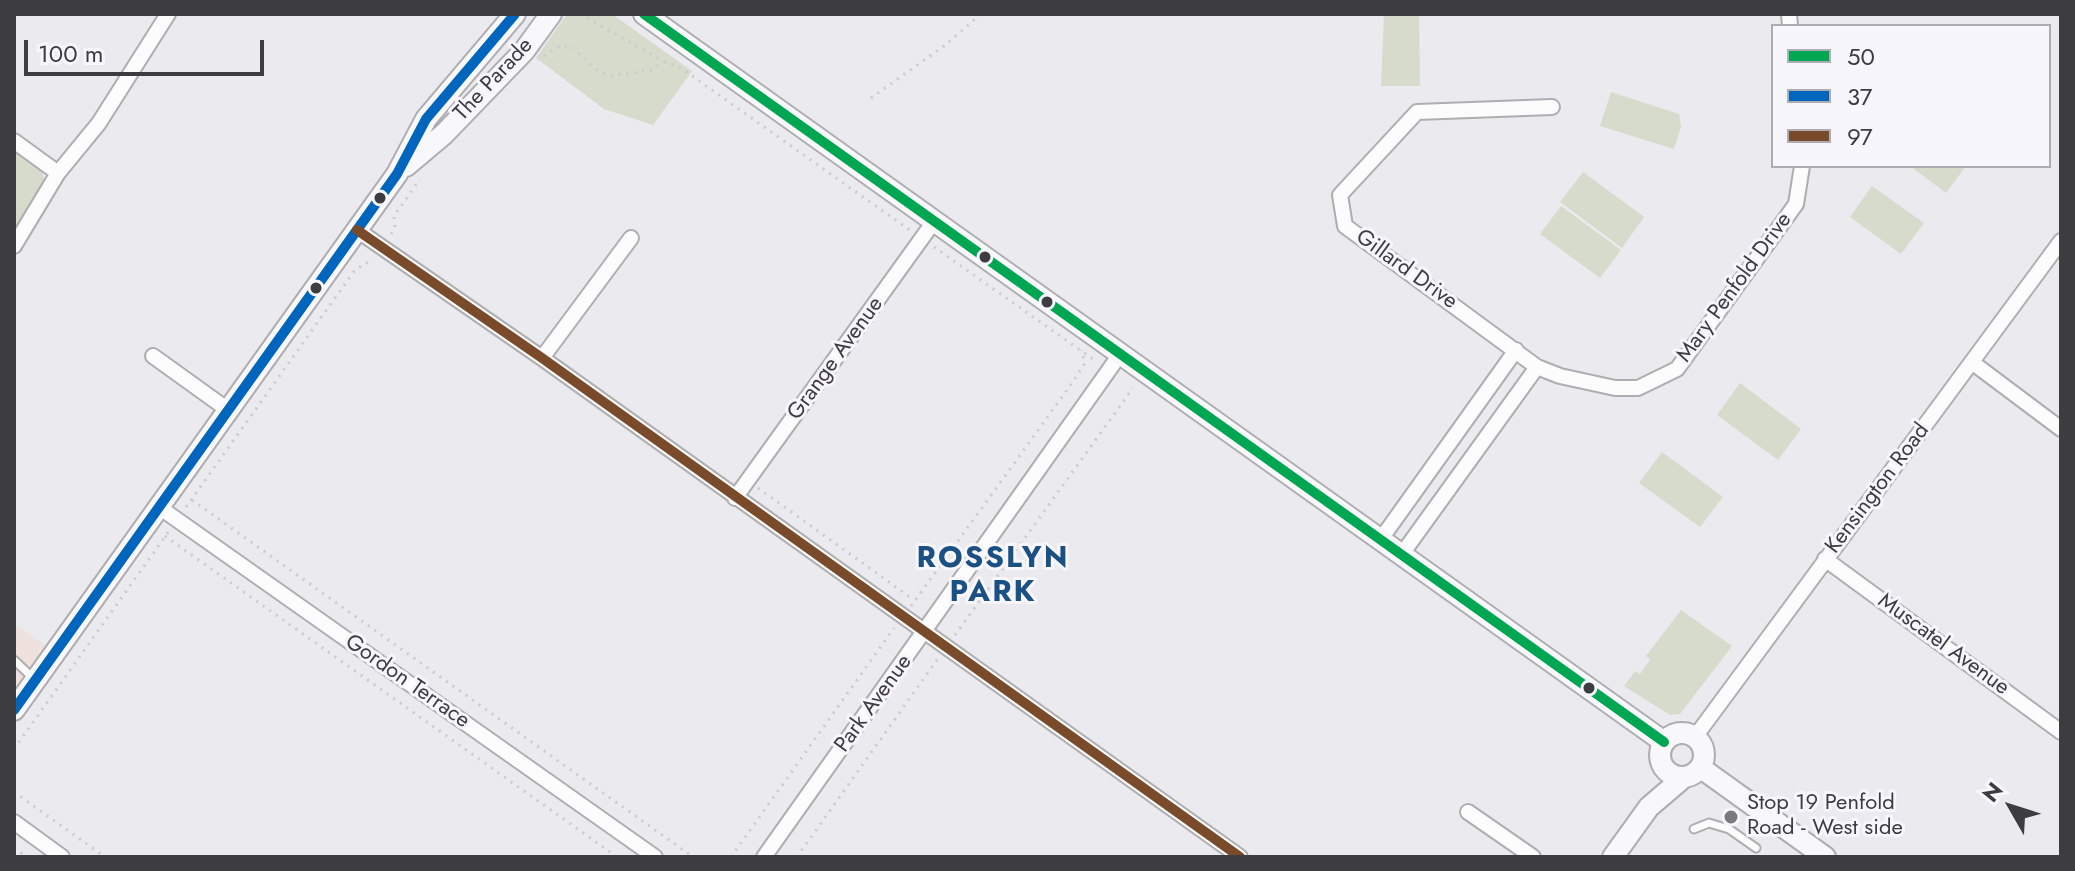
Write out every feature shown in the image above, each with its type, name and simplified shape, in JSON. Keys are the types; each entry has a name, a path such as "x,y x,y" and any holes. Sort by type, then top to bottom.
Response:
{"main road":[{"name":"The Parade","path":"17,700 36,680 397,174 426,119 515,14"},
{"name":"The Parade","path":"397,174 444,134 514,61 551,14"},
{"path":"644,14 1664,742"},
{"path":"1613,857 1649,807 1692,773 1703,748 1695,737 1682,733 1664,742"},
{"path":"1649,807 1664,742"},
{"path":"1660,763 1669,774 1692,773 1825,857"}],"street":[{"path":"14,246 58,173 99,123 168,14"},
{"name":"Gillard Drive","path":"1537,367 1345,226 1340,195 1417,112 1552,107"},
{"path":"14,141 58,173"},
{"name":"Mary Penfold Drive","path":"1537,367 1615,388 1638,388 1677,369 1796,204 1802,168"},
{"name":"Grange Avenue","path":"735,498 935,220"},
{"path":"357,230 542,358 1240,857"},
{"path":"542,358 631,238"},
{"name":"Kensington Road","path":"1695,737 2061,241"},
{"path":"1381,539 1516,350"},
{"name":"Park Avenue","path":"764,857 1121,353"},
{"path":"153,356 228,410"},
{"path":"1973,363 2061,429"},
{"path":"1402,554 1537,367"},
{"name":"Gordon Terrace","path":"159,507 655,857"},
{"name":"Muscatel Avenue","path":"1825,559 2061,732"},
{"path":"1468,812 1533,857"},
{"path":"14,822 62,857"}],"lane":[{"path":"14,660 36,680"},
{"path":"1694,829 1709,823 1729,829 1756,848"}],"path":[{"path":"580,14 706,83 1096,361 1085,363 731,857"},
{"path":"871,98 944,46 981,14"},
{"path":"540,58 561,45 573,48 598,71 611,76 651,70 664,62"},
{"path":"386,240 395,228 394,216 424,174"},
{"path":"184,510 355,270 369,264 375,255"},
{"path":"1081,350 1085,363"},
{"path":"797,857 1133,388"},
{"path":"749,481 915,601"},
{"path":"192,500 693,857"},
{"path":"14,749 172,527"},
{"path":"165,536 617,857"},
{"path":"14,792 105,857"},
{"path":"14,848 27,857"}],"shaded area":[{"path":"14,623 46,646 14,689"}],"green space":[{"path":"567,14 612,14 692,71 653,125 604,109 536,58"},
{"path":"1384,14 1419,14 1420,86 1381,86"},
{"path":"1611,92 1679,114 1681,127 1674,149 1600,126"},
{"path":"14,149 41,168 44,179 43,191 14,230"},
{"path":"1913,168 1965,168 1946,193"},
{"path":"1583,172 1644,217 1622,248 1560,202"},
{"path":"1872,186 1924,223 1901,254 1850,217"},
{"path":"1561,206 1621,250 1600,278 1540,234"},
{"path":"1740,383 1801,429 1778,460 1717,415"},
{"path":"1662,452 1723,497 1700,527 1639,483"},
{"path":"1681,610 1732,646 1680,714 1670,715 1624,686 1635,671 1640,674 1650,660 1646,656"}],"transit line":[{"name":"37","path":"14,710 397,174 426,119 515,14"},
{"name":"50","path":"644,14 1664,742"},
{"name":"97","path":"357,230 542,358 1240,857"}],"place":[{"name":"Stop 19 Penfold Road - West side","path":"1731,817"}],"district":[{"name":"ROSSLYN PARK","path":"993,577"}]}
